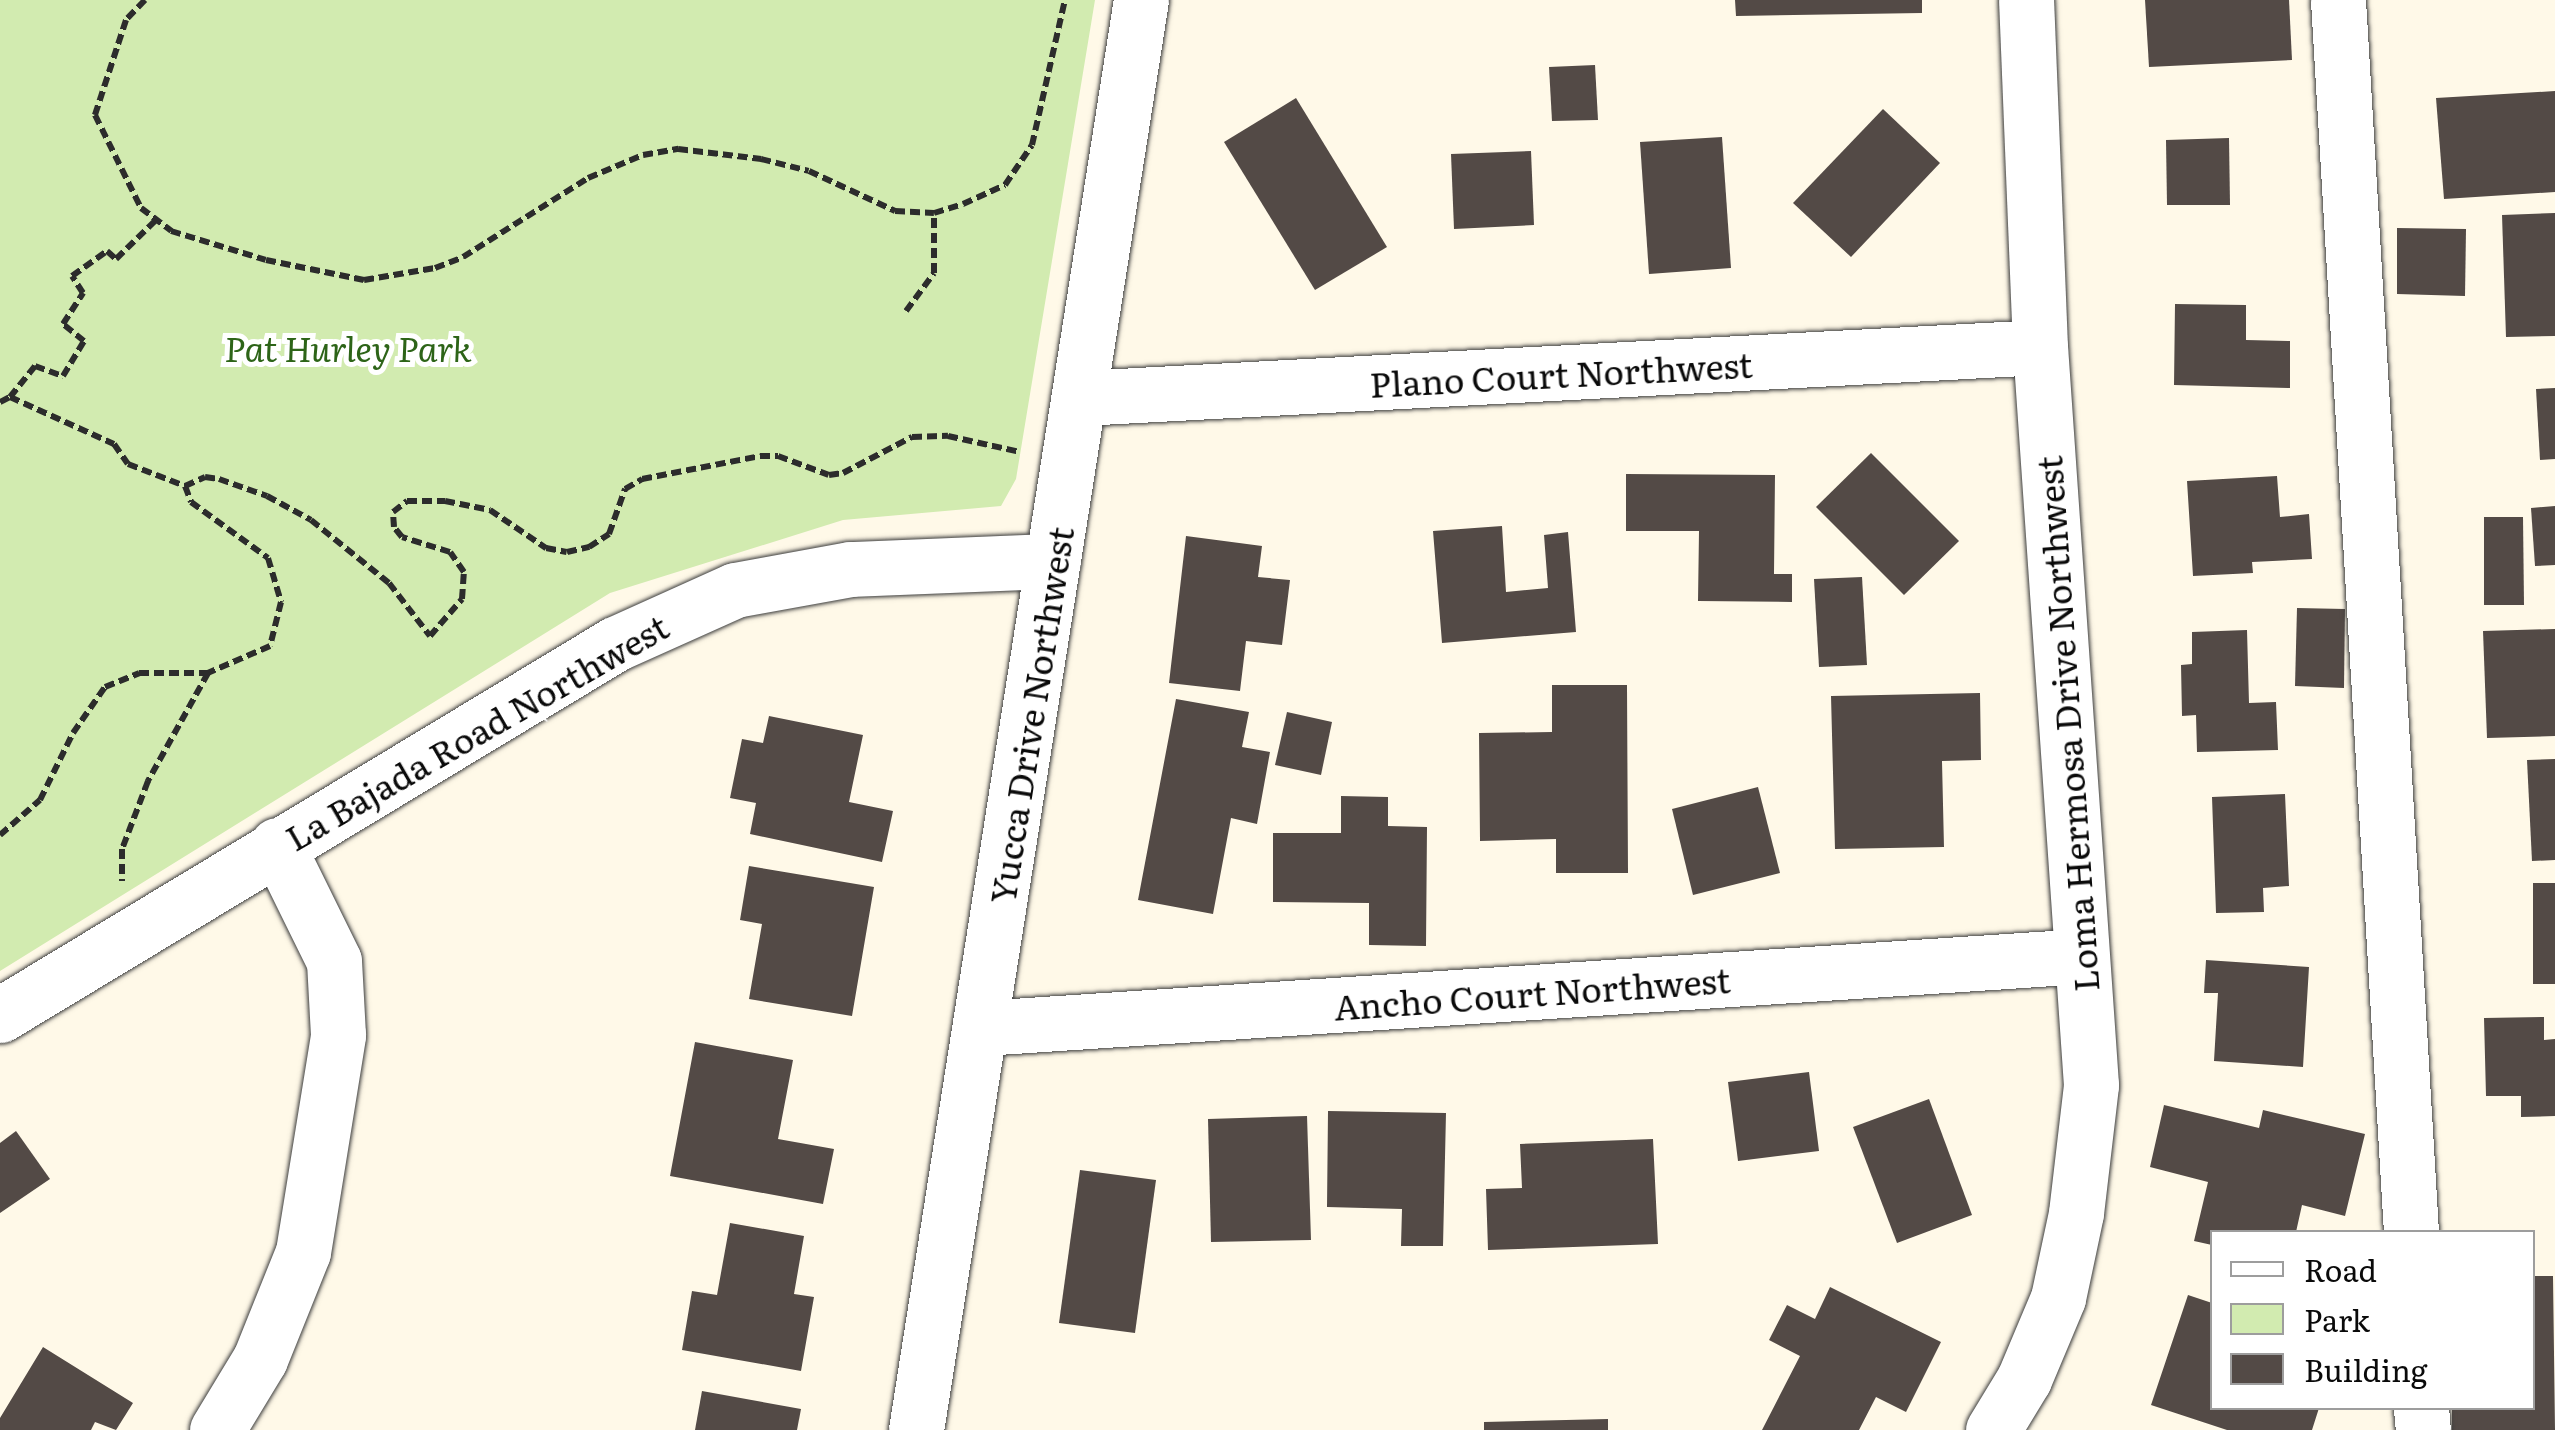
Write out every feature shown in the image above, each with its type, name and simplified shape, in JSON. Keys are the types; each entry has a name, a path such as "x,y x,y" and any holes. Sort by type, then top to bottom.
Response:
{"street":[{"name":"Yucca Drive Northwest","path":"916,1430 1141,0"},
{"name":"Loma Hermosa Drive Northwest","path":"1993,1430 2024,1379 2058,1298 2076,1213 2091,1085 2040,347 2026,0"},
{"path":"2338,0 2411,1230"},
{"name":"Plano Court Northwest","path":"1081,398 2040,347"},
{"name":"La Bajada Road Northwest","path":"0,1015 616,644 734,590 851,570 1053,561"},
{"path":"218,1430 260,1359 303,1252 338,1035 334,961 277,845"},
{"name":"Ancho Court Northwest","path":"982,1028 2082,956"}],"path":[{"path":"145,0 126,20 95,115 141,208 171,231 266,260 364,280 389,278 464,257 588,178 644,156 678,149 743,156 809,171 895,210 934,213 1005,184 1032,145 1064,0"},
{"path":"906,311 934,273 934,213"},
{"path":"0,402 10,397 35,366 63,376 84,340 64,324 84,294 72,276 107,251 116,259 156,220"},
{"path":"10,397 114,444 128,464 185,486 205,477 219,478 267,496 311,520 389,583 430,636 462,600 464,572 450,552 402,538 394,526 393,512 407,501 445,501 490,510 546,548 567,552 589,548 609,534 625,489 642,479 760,456 778,456 829,475 843,473 912,437 964,438 1020,452"},
{"path":"0,835 40,800 73,734 106,687 139,674 208,673 270,646 281,602 268,558 191,502 185,486"},
{"path":"122,886 122,849 148,780 208,673"}],"green space":[{"name":"Pat Hurley Park","path":"0,0 1095,0 1016,479 1001,506 843,520 610,593 0,971"}],"building":[{"path":"1735,0 1922,0 1922,13 1736,16"},
{"path":"2145,0 2289,0 2292,60 2149,67"},
{"path":"1595,65 1598,120 1552,121 1549,67"},
{"path":"2555,91 2555,192 2444,199 2436,98"},
{"path":"1296,98 1387,247 1315,290 1224,142"},
{"path":"1883,109 1940,163 1851,257 1793,203"},
{"path":"1722,137 1731,268 1649,274 1640,142"},
{"path":"2229,138 2230,205 2167,205 2166,140"},
{"path":"1531,151 1534,225 1454,229 1451,154"},
{"path":"2555,213 2555,336 2506,337 2502,215"},
{"path":"2397,228 2466,229 2465,296 2397,294"},
{"path":"2175,304 2246,305 2246,340 2290,341 2290,388 2174,385"},
{"path":"2555,388 2555,459 2540,460 2536,389"},
{"path":"1871,453 1959,541 1904,595 1816,507"},
{"path":"1626,474 1775,475 1774,574 1792,574 1792,602 1698,601 1699,531 1626,531"},
{"path":"2277,476 2280,517 2309,514 2312,559 2252,562 2253,573 2193,576 2187,481"},
{"path":"2555,506 2555,565 2535,566 2531,508"},
{"path":"2484,517 2523,517 2524,605 2484,605"},
{"path":"1502,526 1506,592 1548,588 1544,535 1568,532 1576,632 1442,643 1433,531"},
{"path":"1186,536 1262,546 1258,577 1290,580 1282,645 1246,641 1240,691 1169,683"},
{"path":"1862,577 1867,665 1819,667 1814,579"},
{"path":"2297,608 2345,609 2344,688 2295,686"},
{"path":"2555,629 2555,736 2487,738 2483,631"},
{"path":"2247,630 2249,703 2276,702 2278,750 2197,752 2196,715 2182,716 2181,665 2192,664 2192,632"},
{"path":"1552,685 1627,685 1628,873 1556,873 1556,839 1480,841 1479,733 1552,732"},
{"path":"1980,693 1981,760 1942,761 1944,847 1835,849 1831,696"},
{"path":"1176,699 1249,712 1242,747 1270,752 1257,824 1231,818 1213,914 1138,900"},
{"path":"1287,712 1332,722 1321,775 1275,765"},
{"path":"769,716 863,735 849,802 893,811 882,862 750,834 756,803 730,798 742,739 763,743"},
{"path":"2555,759 2555,860 2532,861 2527,760"},
{"path":"1758,787 1780,873 1693,895 1672,809"},
{"path":"2285,794 2289,886 2263,888 2264,912 2216,913 2212,797"},
{"path":"1341,796 1388,797 1388,826 1427,827 1426,946 1369,945 1369,903 1273,902 1273,833 1341,833"},
{"path":"749,866 874,887 852,1016 749,999 762,924 740,920"},
{"path":"2533,883 2555,883 2555,984 2533,984"},
{"path":"2206,960 2309,967 2303,1067 2214,1061 2218,993 2204,993"},
{"path":"2544,1017 2544,1040 2555,1039 2555,1116 2521,1117 2521,1096 2486,1096 2484,1018"},
{"path":"695,1042 793,1060 778,1139 834,1149 823,1204 670,1176"},
{"path":"1809,1072 1819,1151 1738,1161 1728,1082"},
{"path":"1929,1099 1972,1215 1897,1243 1853,1127"},
{"path":"2164,1105 2259,1128 2263,1110 2365,1134 2345,1216 2302,1205 2296,1230 2210,1230 2210,1245 2194,1241 2208,1182 2150,1167"},
{"path":"1328,1111 1446,1113 1443,1246 1401,1246 1402,1209 1327,1207"},
{"path":"1307,1116 1311,1240 1211,1242 1208,1119"},
{"path":"16,1131 50,1179 0,1213 0,1143"},
{"path":"1653,1139 1658,1244 1488,1250 1486,1189 1522,1188 1520,1144"},
{"path":"1080,1170 1156,1180 1135,1333 1059,1323"},
{"path":"730,1223 804,1236 794,1294 814,1297 801,1371 682,1350 692,1291 717,1295"},
{"path":"2535,1276 2553,1276 2555,1430 2452,1430 2452,1410 2535,1410"},
{"path":"1830,1287 1941,1342 1906,1412 1876,1397 1859,1430 1762,1430 1800,1356 1769,1340 1787,1305 1815,1319"},
{"path":"2188,1295 2210,1302 2210,1410 2318,1410 2312,1430 2227,1430 2151,1405"},
{"path":"43,1347 133,1403 116,1430 95,1422 91,1430 0,1430 0,1418"},
{"path":"702,1391 801,1409 797,1430 695,1430"},
{"path":"1608,1419 1608,1430 1484,1430 1484,1422"}]}
